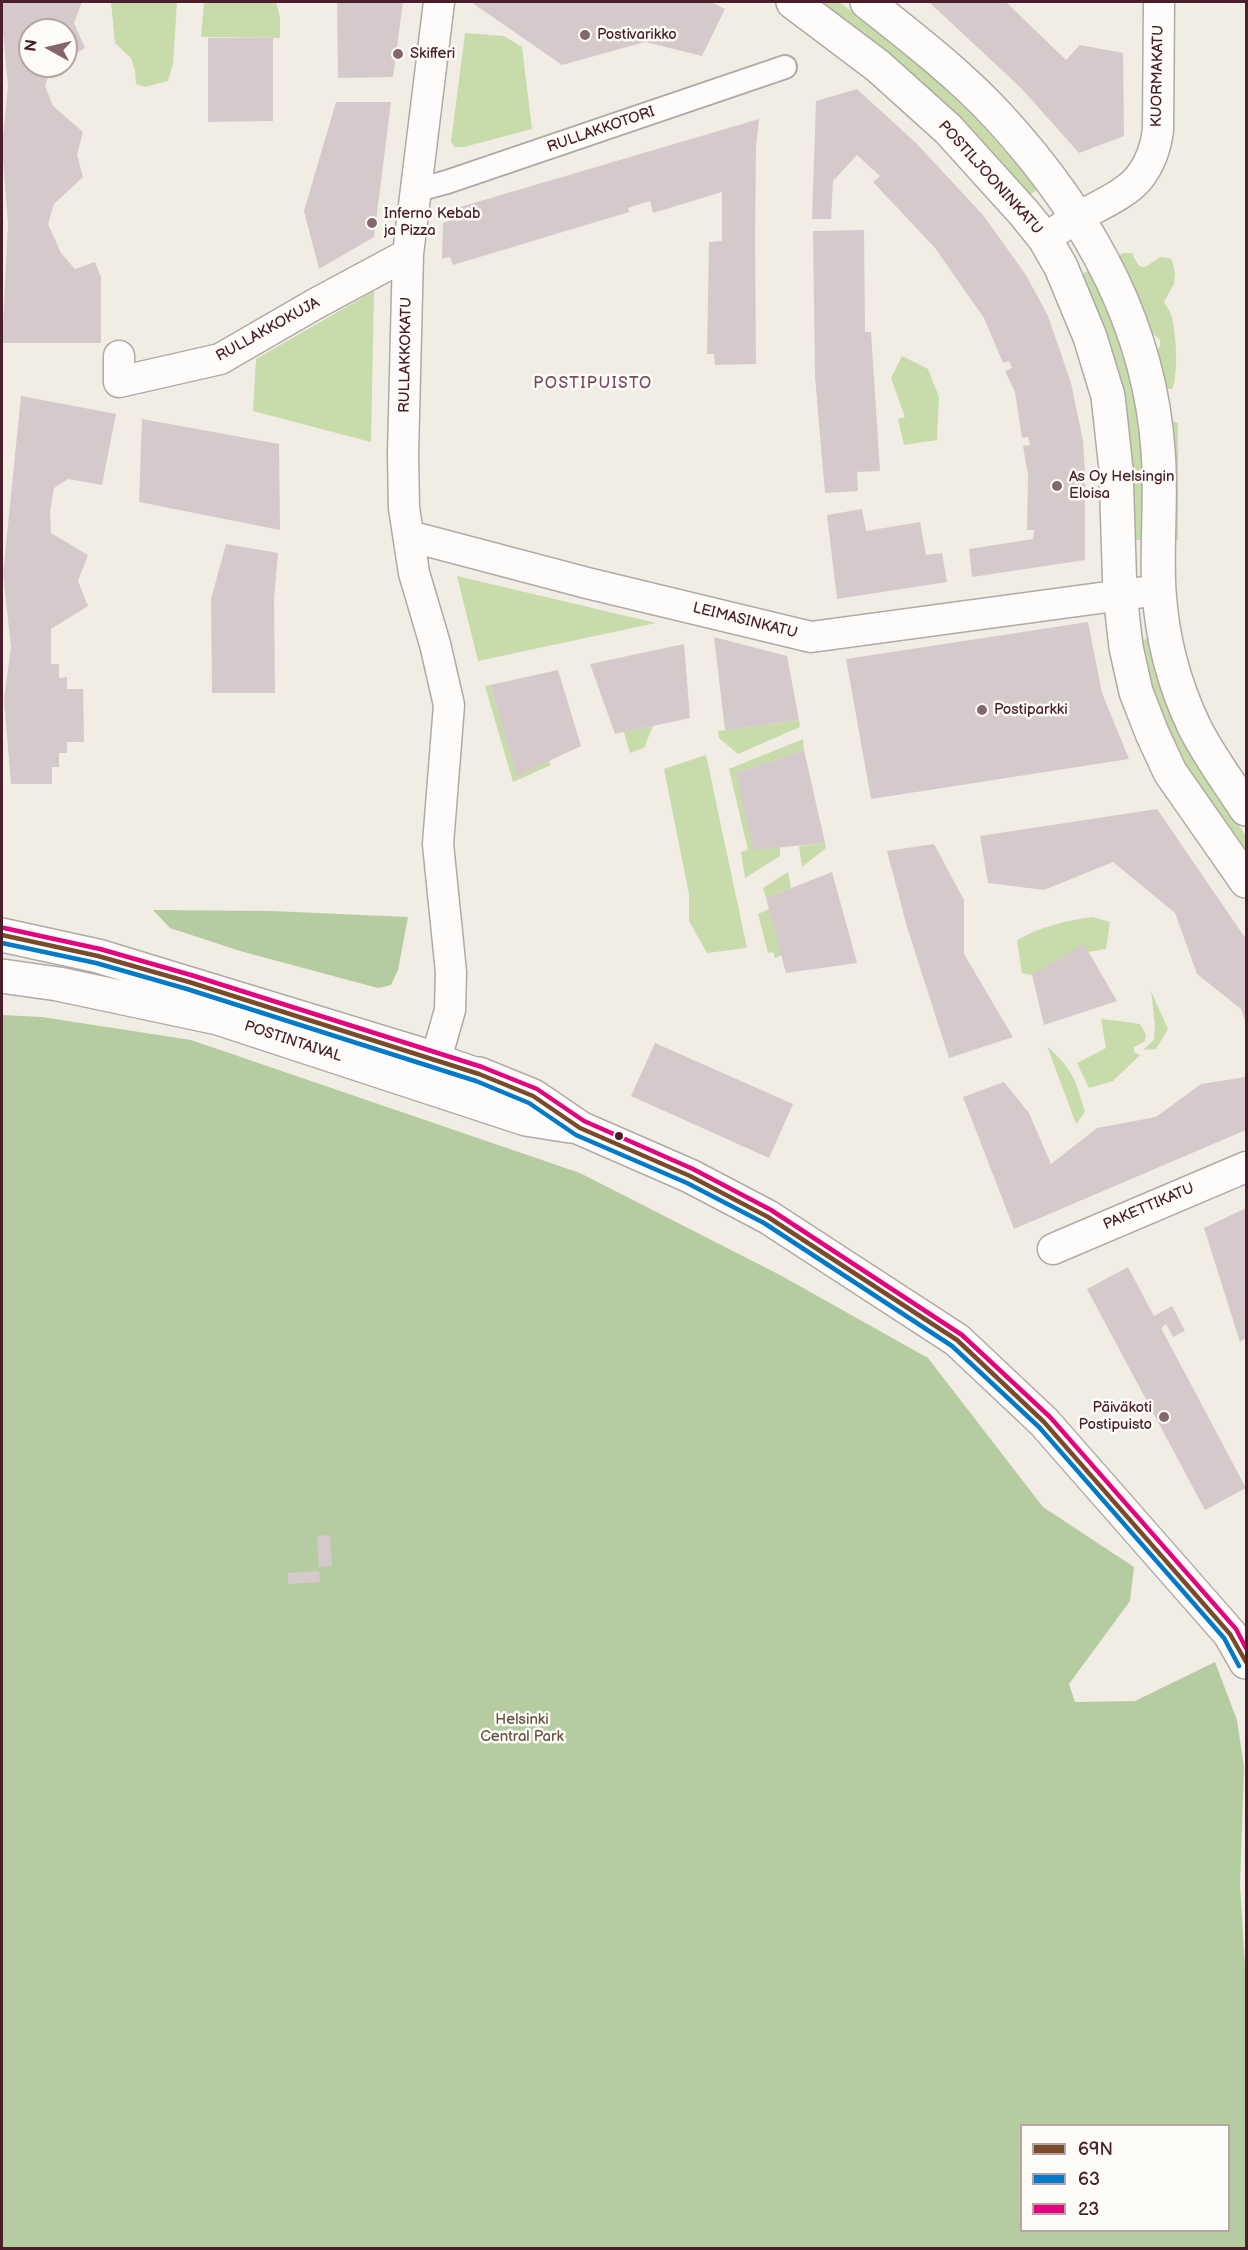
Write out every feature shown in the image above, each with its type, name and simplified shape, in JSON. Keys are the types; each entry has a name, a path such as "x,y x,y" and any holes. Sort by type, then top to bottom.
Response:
{"street":[{"name":"RULLAKKOKATU","path":"430,1073 450,1010 450,972 438,844 449,705 435,645 414,573 404,508 403,454 408,254 439,2"},
{"name":"POSTILJOONINKATU","path":"793,2 879,66 948,129 1024,213 1045,239 1061,267 1083,318 1108,396 1116,469 1120,594 1125,647 1136,692 1170,772 1246,880"},
{"path":"867,2 928,51 997,115 1079,217 1116,285 1135,336 1150,393 1158,450 1159,590 1167,646 1178,688 1194,727 1246,809"},
{"name":"KUORMAKATU","path":"1045,239 1102,205 1138,179 1156,145 1159,2"},
{"name":"RULLAKKOTORI","path":"417,190 785,67"},
{"name":"RULLAKKOKUJA","path":"119,369 220,359 408,254"},
{"name":"LEIMASINKATU","path":"408,536 588,583 811,637 1159,590"},
{"name":"POSTINTAIVAL","path":"2,935 98,956 430,1073 525,1119 580,1128"},
{"name":"POSTINTAIVAL","path":"2,976 58,984 218,1018 430,1073 479,1074 533,1096 580,1128 690,1176 768,1217 957,1340 1044,1422 1230,1634 1246,1662"},
{"name":"PAKETTIKATU","path":"1053,1249 1246,1167"}],"green space":[{"path":"111,2 177,2 173,64 168,81 145,87 136,84 131,58 115,43"},
{"path":"204,2 276,2 280,17 280,38 201,37"},
{"path":"817,2 839,2 881,32 932,76 980,123 1038,189 1027,197"},
{"path":"465,33 504,36 522,47 532,129 464,147 455,147 451,142"},
{"path":"1122,253 1132,253 1141,267 1147,266 1160,257 1172,260 1175,272 1174,284 1164,302 1171,316 1176,344 1176,374 1172,389 1164,389 1156,352 1160,346 1160,340 1151,332 1119,256"},
{"path":"1089,270 1104,298 1119,336 1133,393 1141,451 1144,540 1132,540 1079,276"},
{"path":"374,291 371,442 253,411 256,359"},
{"path":"902,356 928,369 939,397 937,440 904,445 898,419 905,417 891,378"},
{"path":"1167,422 1178,423 1178,540 1170,541"},
{"path":"457,576 656,623 478,661"},
{"path":"1151,638 1199,766 1246,836 1246,860 1182,764 1163,727 1137,641"},
{"path":"490,685 517,775 549,761 551,765 513,782 485,686"},
{"path":"799,720 800,727 738,754 719,738 718,731"},
{"path":"653,726 644,748 630,753 624,732"},
{"path":"803,739 804,750 736,773 780,847 780,856 745,878 741,852 748,850 729,769"},
{"path":"706,755 747,948 707,953 689,921 689,894 664,769"},
{"path":"825,843 826,848 802,867 799,846"},
{"path":"788,872 791,888 766,898 763,888"},
{"path":"769,909 782,955 775,958 773,952 768,953 758,914"},
{"path":"153,910 272,911 408,917 398,970 391,985 378,988 240,951 170,928"},
{"path":"1092,917 1110,922 1106,949 1088,952 1032,975 1022,973 1017,940 1053,925"},
{"path":"1151,991 1168,1029 1156,1049 1143,1050 1154,1040 1155,1025"},
{"name":"Helsinki Central Park","path":"2,1015 42,1017 191,1040 580,1173 780,1275 928,1358 1043,1507 1134,1567 1130,1601 1069,1684 1075,1702 1135,1701 1215,1662 1237,1720 1244,1767 1240,1885 1246,1982 1246,2248 2,2248"},
{"path":"1101,1019 1140,1024 1146,1035 1145,1041 1134,1047 1134,1052 1140,1055 1113,1081 1089,1088 1077,1063 1106,1048"},
{"path":"1047,1046 1063,1062 1076,1083 1085,1112 1076,1124"}],"building":[{"path":"2,2 82,2 76,18 18,18 18,78 48,78 45,86 53,106 83,132 77,155 83,177 54,204 48,224 61,253 75,269 95,262 101,277 101,343 2,343 8,224 2,147 8,86"},
{"path":"337,2 403,2 393,77 338,78"},
{"name":"Postivarikko","path":"471,2 711,2 725,9 702,56 645,42 562,65"},
{"path":"929,2 1006,2 1066,60 1080,45 1123,53 1124,136 1079,153 1021,88"},
{"path":"78,32 85,48 78,52"},
{"path":"208,38 273,38 273,121 208,122"},
{"path":"857,89 916,143 983,215 1026,275 1048,316 1071,383 1083,441 1085,560 972,577 969,549 1033,539 1034,530 1027,530 1028,475 1023,446 1030,445 1028,437 1022,438 1015,392 1005,371 1012,368 1009,361 1003,363 984,318 935,248 873,182 880,176 857,155 833,181 831,219 812,219 816,101"},
{"path":"336,102 391,102 374,237 319,269 304,211"},
{"path":"759,119 756,146 756,364 715,365 714,354 707,354 709,242 722,241 722,192 653,213 650,201 628,208 629,212 453,265 450,257 442,259 443,223 452,220 450,210"},
{"path":"864,230 865,332 871,332 880,471 857,472 858,491 825,493 815,377 813,231"},
{"path":"21,396 116,414 102,485 68,479 54,488 50,511 51,533 88,555 78,581 88,606 51,629 51,664 59,664 59,678 67,677 67,689 83,689 84,742 67,742 67,753 59,753 59,767 52,767 52,784 11,784 4,699 11,647 3,574"},
{"path":"142,419 279,444 280,530 139,502"},
{"path":"862,509 866,531 920,522 926,555 942,553 947,582 837,599 827,515"},
{"path":"226,544 278,553 274,599 275,693 212,693 211,599"},
{"name":"Postiparkki","path":"1088,622 1102,693 1129,759 871,799 846,659"},
{"path":"714,637 787,656 799,720 725,730"},
{"path":"684,644 690,718 615,734 590,664"},
{"path":"558,670 581,746 517,776 490,685"},
{"path":"804,750 825,843 753,850 736,773"},
{"path":"1157,809 1246,939 1246,1023 1241,1009 1197,974 1175,913 1113,862 1044,890 988,883 980,836"},
{"path":"934,844 964,900 964,954 1013,1037 949,1058 907,927 887,851"},
{"path":"832,872 857,963 786,973 766,898"},
{"path":"1084,944 1117,1001 1044,1025 1032,975"},
{"path":"655,1043 793,1104 769,1158 631,1096"},
{"path":"1246,1077 1246,1130 1014,1229 963,1097 1004,1082 1029,1113 1051,1164 1097,1128 1156,1117 1201,1084"},
{"path":"1246,1208 1246,1338 1240,1342 1204,1228"},
{"path":"1128,1267 1154,1316 1172,1306 1185,1331 1173,1337 1166,1324 1161,1328 1246,1488 1205,1510 1087,1289"},
{"path":"330,1535 332,1566 319,1567 317,1536"},
{"path":"319,1571 320,1582 288,1584 288,1573"}],"transit line":[{"name":"23","path":"4,928 100,949 191,975 482,1067 537,1089 584,1121 693,1169 771,1210 962,1335 1050,1417 1236,1629 1246,1648"},
{"name":"69N","path":"2,935 98,956 189,982 479,1074 533,1096 580,1128 690,1176 768,1217 957,1340 1044,1422 1230,1634 1246,1662"},
{"name":"63","path":"2,943 96,963 187,989 476,1081 529,1103 576,1135 687,1183 764,1223 952,1346 1039,1427 1224,1638 1239,1666"}],"place":[{"name":"Postivarikko","path":"585,35"},
{"name":"Skifferi","path":"398,54"},
{"name":"Inferno Kebab ja Pizza","path":"372,223"},
{"name":"As Oy Helsingin Eloisa","path":"1057,486"},
{"name":"Postiparkki","path":"982,710"},
{"name":"Päiväkoti Postipuisto","path":"1164,1417"}],"district":[{"name":"POSTIPUISTO","path":"593,384"}]}
